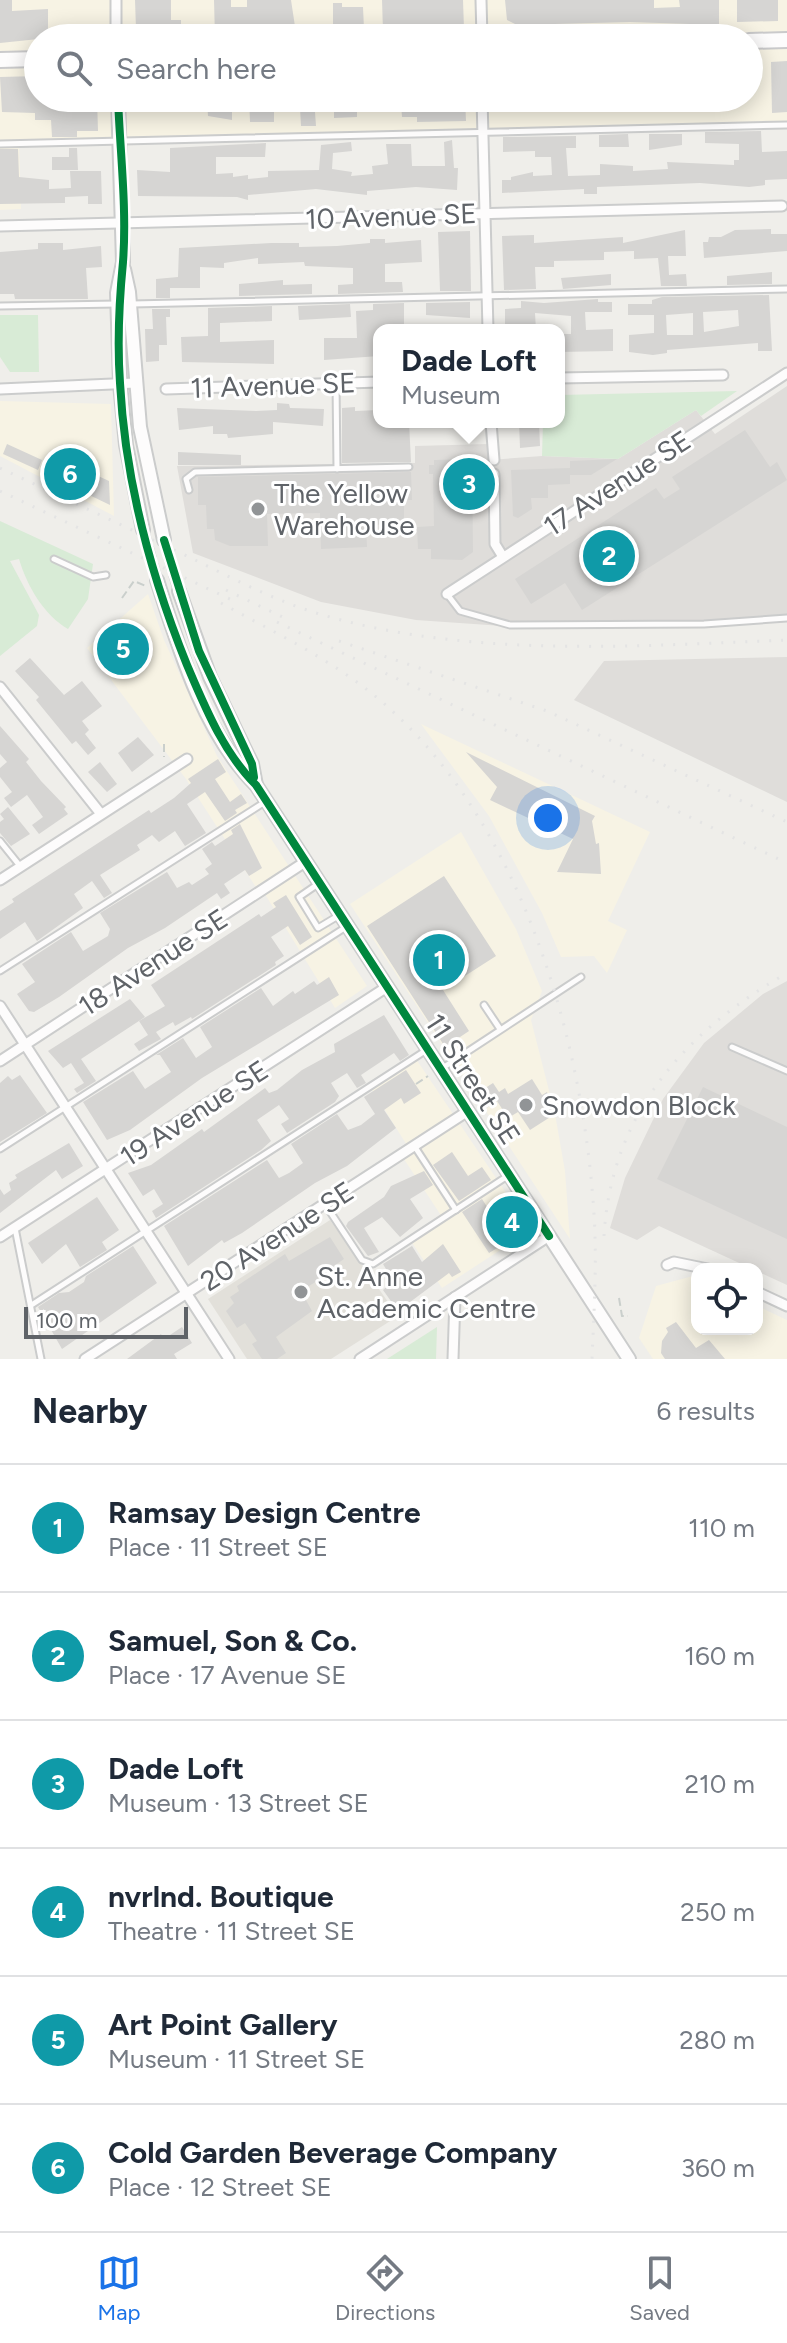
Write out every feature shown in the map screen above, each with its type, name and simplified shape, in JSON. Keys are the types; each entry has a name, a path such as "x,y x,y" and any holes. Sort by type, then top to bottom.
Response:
{"main road":[{"path":"763,41 787,40"},
{"path":"0,60 24,59"}],"street":[{"path":"116,0 116,24"},
{"path":"481,0 482,24"},
{"path":"118,112 124,304 120,384 126,445 143,530"},
{"path":"482,112 488,324"},
{"name":"10 Avenue SE","path":"0,226 782,206"},
{"path":"124,304 146,464 164,540"},
{"name":"17 Avenue SE","path":"447,594 787,373"},
{"path":"565,378 723,375"},
{"name":"11 Avenue SE","path":"166,389 373,382"},
{"path":"1,390 135,383"},
{"path":"491,428 494,460"},
{"path":"494,474 495,544 503,557"},
{"name":"11 Street SE","path":"153,584 199,692 239,768 256,785 629,1359"},
{"name":"11 Street SE","path":"179,591 210,677 252,764 256,785"},
{"path":"0,687 101,814"},
{"path":"0,880 187,759"},
{"name":"18 Avenue SE","path":"0,1061 305,862"},
{"name":"19 Avenue SE","path":"0,1237 387,987"},
{"path":"0,1006 226,1358"},
{"name":"20 Avenue SE","path":"85,1359 468,1111"},
{"path":"360,1359 549,1236"},
{"path":"667,1265 674,1262 691,1266"},
{"path":"763,1295 787,1306"},
{"path":"453,1359 455,1297"}],"lane":[{"path":"0,144 787,125"},
{"path":"0,306 787,289"},
{"path":"336,383 337,469"},
{"path":"189,490 186,479 195,472 409,467"},
{"path":"54,559 93,577 106,575"},
{"path":"447,594 460,611 510,625 704,624 787,618"},
{"path":"0,971 266,801"},
{"path":"0,841 21,867"},
{"path":"319,883 299,897 318,928 343,921"},
{"path":"0,1149 343,921"},
{"path":"440,1069 581,977"},
{"path":"484,1005 500,1029"},
{"path":"732,1047 787,1071"},
{"path":"33,1304 427,1049"},
{"path":"415,1146 456,1210"},
{"path":"325,1204 367,1265 509,1175"},
{"path":"15,1227 33,1304 41,1359"}],"path":[{"path":"122,598 134,581 153,584"},
{"path":"164,744 164,757"},
{"path":"416,1084 428,1076"},
{"path":"619,1298 622,1316 628,1316"}],"shaded area":[{"path":"0,0 787,0 787,127 19,142 21,209 0,210"},
{"path":"787,386 787,620 679,627 517,627 416,620 321,602 193,553 177,466 415,463 415,446 489,444 489,460 542,456 618,459 696,410 715,434"},
{"path":"0,401 111,404 114,516 0,456"},
{"path":"148,594 164,640 217,756 367,986 335,1008 263,891 259,892 186,779 87,648"},
{"path":"787,657 787,802 574,700 604,661"},
{"path":"421,724 650,832 608,921 627,930 607,973 594,956 561,957 542,913 489,816"},
{"path":"461,832 516,929 542,991 531,1020 555,1114 565,1171 570,1239 350,904"},
{"path":"787,981 787,1285 763,1274 763,1263 739,1263 659,1226 637,1240 610,1228 625,1178 663,1099 704,1043 763,994"},
{"path":"414,1056 531,1230 442,1288 409,1238 442,1217 402,1156 410,1150 369,1085"},
{"name":"St. Anne Academic Centre","path":"330,1220 398,1316 331,1359 247,1359 208,1299"},
{"path":"691,1277 691,1335 763,1335 763,1309 787,1320 787,1359 653,1359 639,1338 656,1286"}],"green space":[{"path":"0,315 38,315 39,372 10,372 0,357"},
{"path":"737,391 701,416 696,410 618,459 542,456 543,428 565,428 565,395"},
{"path":"0,521 93,564 88,599 68,629 51,616 38,599 19,559 10,561 39,615 37,626 0,656"},
{"path":"437,1327 436,1359 387,1359"}],"building":[{"path":"0,0 12,0 12,11 48,9 48,24 24,24 24,40 0,43"},
{"path":"135,0 171,0 171,20 181,20 181,24 136,24"},
{"path":"214,0 231,0 231,7 247,7 247,0 291,0 295,24 215,24"},
{"path":"382,0 463,0 464,24 383,24"},
{"path":"505,0 654,0 654,8 680,7 679,0 719,0 719,24 515,24 507,20"},
{"path":"737,0 778,0 778,21 737,22"},
{"path":"333,3 342,3 342,7 363,7 364,24 333,24"},
{"path":"787,61 787,112 772,113 771,62"},
{"path":"24,76 24,112 97,112 98,131 77,131 77,137 52,137 51,120 35,120 35,113 2,112 0,77"},
{"path":"208,112 232,112 232,120 208,116"},
{"path":"250,112 274,112 274,122 250,122"},
{"path":"300,112 315,112 316,126 301,126"},
{"path":"334,112 357,112 357,117 334,118"},
{"path":"402,112 466,112 466,121 417,122 417,117 402,117"},
{"path":"761,131 762,152 787,151 787,179 765,180 765,185 749,187 700,183 597,187 597,194 584,194 584,189 502,193 502,180 533,172 533,176 552,175 551,157 535,157 535,151 503,152 503,137 576,136 576,148 566,148 568,176 600,175 600,164 633,166 633,171 668,169 667,162 734,165 734,160 739,160 739,144 705,143 705,132"},
{"path":"628,134 629,147 599,147 599,135"},
{"path":"649,134 682,134 682,145 649,150"},
{"path":"452,140 454,168 458,168 457,190 416,187 367,191 367,195 316,189 248,195 248,200 237,197 138,196 137,170 170,172 170,148 266,143 265,157 216,157 216,174 233,173 233,177 248,175 248,179 268,177 268,171 319,170 321,145 351,142 352,151 333,153 332,169 352,172 351,176 373,174 372,166 388,164 386,144 411,144 412,166 445,166 444,142"},
{"path":"69,148 77,148 78,170 52,170 52,157 69,157"},
{"path":"0,149 18,149 19,177 49,180 49,189 71,188 70,171 101,171 102,204 88,204 88,196 65,197 65,203 0,204"},
{"path":"771,229 771,234 787,234 787,251 704,258 703,242 708,242 709,237 721,237 735,230"},
{"path":"685,230 686,256 668,256 669,275 686,274 687,286 661,286 658,258 634,259 634,251 604,252 604,260 554,261 554,267 535,267 536,289 504,290 502,236 534,235 534,243 623,237 623,243"},
{"path":"470,231 471,291 440,291 438,232"},
{"path":"370,239 385,239 385,243 421,240 422,262 385,264 385,282 402,282 403,292 338,294 338,285 353,284 353,268 305,266 304,262 258,264 258,258 224,263 224,268 200,267 200,288 170,288 170,298 156,298 156,279 178,277 179,248 271,243 299,243 299,247 337,246 370,243"},
{"path":"38,243 63,243 63,250 101,246 102,267 86,268 88,299 15,299 14,294 0,294 0,252 38,249"},
{"path":"772,272 772,284 727,285 727,276"},
{"path":"611,274 611,285 563,289 561,278"},
{"path":"283,280 283,285 312,284 312,294 239,296 239,284"},
{"path":"769,295 772,351 758,351 758,343 667,350 667,353 653,355 629,352 629,335 654,333 654,315 628,315 628,304 652,304 652,300 662,297","holes":["738,310 739,326 704,332 703,312","693,313 693,335 667,335 666,315"]},
{"path":"598,299 598,302 612,302 612,312 585,312 586,330 613,329 613,351 565,352 565,334 571,334 571,316 535,313 536,324 505,324 505,309 521,308 521,301 544,303"},
{"path":"470,302 470,318 426,315 426,303"},
{"path":"404,303 404,324 373,324 373,356 324,360 324,338 357,338 356,311 373,310 373,304"},
{"path":"350,304 351,317 299,320 298,306"},
{"path":"272,306 272,321 220,323 220,342 274,340 274,364 182,362 181,337 208,336 208,308"},
{"path":"152,309 170,309 170,317 166,317 167,345 159,345 159,361 146,362 145,329 153,329"},
{"path":"277,403 289,404 290,408 324,409 323,426 273,422 273,434 228,438 227,434 213,434 213,426 179,430 177,408 277,410"},
{"path":"342,408 373,410 373,428 409,428 411,462 342,463"},
{"path":"519,428 539,428 540,446 520,448"},
{"path":"745,430 770,467 777,462 787,480 582,610 565,583 531,604 515,579 656,488 664,499 680,489 672,477"},
{"path":"7,444 42,460 38,470 3,454"},
{"path":"178,452 241,455 241,465 178,465"},
{"path":"62,459 109,481 110,505 54,478"},
{"path":"472,459 473,552 462,560 431,559 431,549 418,549 417,527 434,526 433,474 429,474 429,465 434,465 434,460"},
{"path":"617,459 591,475 570,475 570,461"},
{"path":"570,468 570,484 548,485 548,498 531,498 532,509 518,518 513,516 511,470"},
{"name":"The Yellow Warehouse","path":"411,472 412,500 404,500 404,524 366,525 367,547 321,549 320,513 267,514 268,546 230,546 215,540 214,529 207,529 206,505 198,505 198,477"},
{"path":"129,625 147,649 117,672 98,648"},
{"path":"30,658 64,695 82,681 102,706 82,721 89,730 85,734 96,748 88,755 76,741 72,744 36,700 39,697 15,671"},
{"path":"0,726 29,759 26,762 41,781 66,807 64,809 68,814 39,834 32,825 43,817 27,795 11,807 4,798 12,792 0,777 0,768 7,762 0,754"},
{"path":"138,737 154,755 132,772 118,753"},
{"path":"466,752 595,816 592,821 596,844 599,843 601,874 557,872 573,839 490,800 497,787"},
{"path":"218,759 226,772 215,779 230,802 241,794 247,803 235,810 237,813 225,821 205,792 187,804 206,833 185,846 175,831 159,842 152,835 137,845 140,850 100,875 112,893 104,898 92,881 74,894 83,908 37,941 25,922 0,939 0,911 14,902 12,899 149,810 151,813 174,798 191,783 188,779"},
{"path":"100,762 117,784 107,792 88,772"},
{"path":"8,807 30,834 11,846 0,833 0,822 4,819 0,814"},
{"path":"240,824 262,868 249,876 245,870 224,884 230,893 221,899 217,893 165,928 128,948 59,997 34,1012 29,1011 17,994 35,982 22,964 71,932 83,951 108,936 110,929 100,913 167,872 177,888 189,882 192,885 209,874 205,869 212,864 202,849 212,842 215,846 233,834 231,830"},
{"path":"444,876 496,956 443,990 469,1031 445,1047 367,926"},
{"path":"286,895 312,937 300,945 288,926 271,937 284,956 275,962 276,965 192,1019 175,1026 173,1022 156,1032 161,1039 139,1051 134,1044 148,1035 139,1021 165,1006 151,985 259,914 261,917 276,907 273,903"},
{"path":"329,977 339,995 202,1078 130,1130 107,1140 83,1102 133,1071 145,1089 171,1072 160,1055 156,1055 183,1038 196,1058 212,1047 200,1027 261,988 273,1006 293,991 295,994 314,981 317,985"},
{"path":"130,999 145,1017 81,1059 96,1081 77,1093 74,1089 84,1083 71,1063 63,1068 48,1051"},
{"path":"384,1015 409,1055 400,1061 394,1053 361,1075 366,1083 357,1088 347,1073 331,1083 339,1096 335,1102 287,1133 281,1124 289,1119 279,1105 257,1120 271,1141 156,1218 152,1211 163,1204 154,1189 143,1196 128,1173 151,1165 265,1088 269,1093 277,1090 302,1070 335,1052 334,1044"},
{"path":"406,1070 421,1093 404,1104 401,1098 384,1110 396,1128 347,1166 315,1183 242,1233 224,1243 222,1240 188,1266 164,1226 267,1160 279,1178 289,1173 303,1163 291,1144 337,1114 348,1130 361,1125 375,1114 364,1097"},
{"path":"20,1075 47,1113 0,1142 0,1083 8,1076 12,1080"},
{"name":"Snowdon Block","path":"532,1079 542,1095 547,1092 555,1114 530,1130 518,1112 508,1118 497,1101 485,1109 476,1094 493,1083 499,1092 505,1088 508,1094"},
{"path":"703,1087 787,1127 787,1239 657,1179"},
{"path":"69,1143 83,1166 62,1179 56,1170 0,1213 0,1189 4,1195 11,1190 9,1183 17,1178 15,1175"},
{"path":"452,1152 468,1176 482,1167 491,1180 459,1201 433,1165"},
{"path":"424,1171 433,1185 410,1199 423,1218 400,1237 382,1217 364,1228 379,1252 368,1256 346,1226 348,1222 384,1197 391,1186"},
{"path":"97,1197 119,1230 102,1242 107,1250 80,1267 66,1244 42,1264 28,1243"},
{"path":"482,1199 495,1219 510,1209 523,1228 522,1233 489,1253 462,1212"},
{"path":"330,1237 344,1259 331,1268 333,1271 301,1291 312,1311 276,1337 286,1353 277,1359 262,1359 252,1344 257,1341 245,1323 237,1328 226,1311 234,1303 230,1297 239,1291 237,1286 285,1254 289,1261"},
{"path":"443,1244 461,1272 452,1277 449,1273 398,1311 383,1290 393,1281 383,1264 412,1246 422,1262"},
{"path":"133,1246 157,1283 62,1349 38,1307 59,1293 69,1292 84,1282 86,1276"},
{"path":"676,1322 696,1348 709,1340 725,1359 665,1359 661,1353 662,1341 668,1332 666,1328"},
{"path":"182,1327 192,1343 174,1354 177,1359 127,1359 161,1334 164,1339"}],"tunnel":[{"path":"143,530 157,580"},
{"path":"164,540 179,591"}],"railway":[{"path":"0,468 276,598 312,612 386,630 443,639 557,646 787,640"},
{"path":"0,491 234,601"},
{"path":"226,590 291,621"},
{"path":"221,603 330,664 390,709 436,758 476,814 510,876 538,941 560,1009 588,1147 594,1214 592,1359"},
{"path":"277,622 787,863"},
{"path":"339,641 547,711 787,822"},
{"path":"604,1236 610,1192 621,1151 638,1114 660,1080 717,1021 787,973"}],"cycle path":[{"path":"119,112 124,221 119,337 123,419 134,491 151,562 187,665 224,744 256,785 549,1236"},
{"path":"164,540 199,651 252,764 254,777"}],"place":[{"name":"Cold Garden Beverage Company","path":"70,474"},
{"name":"Dade Loft","path":"469,484"},
{"name":"The Yellow Warehouse","path":"258,509"},
{"name":"Samuel, Son & Co.","path":"609,556"},
{"name":"Art Point Gallery","path":"123,649"},
{"name":"Ramsay Design Centre","path":"439,960"},
{"name":"Snowdon Block","path":"526,1105"},
{"name":"nvrlnd. Boutique","path":"512,1222"},
{"name":"St. Anne Academic Centre","path":"301,1292"}]}
